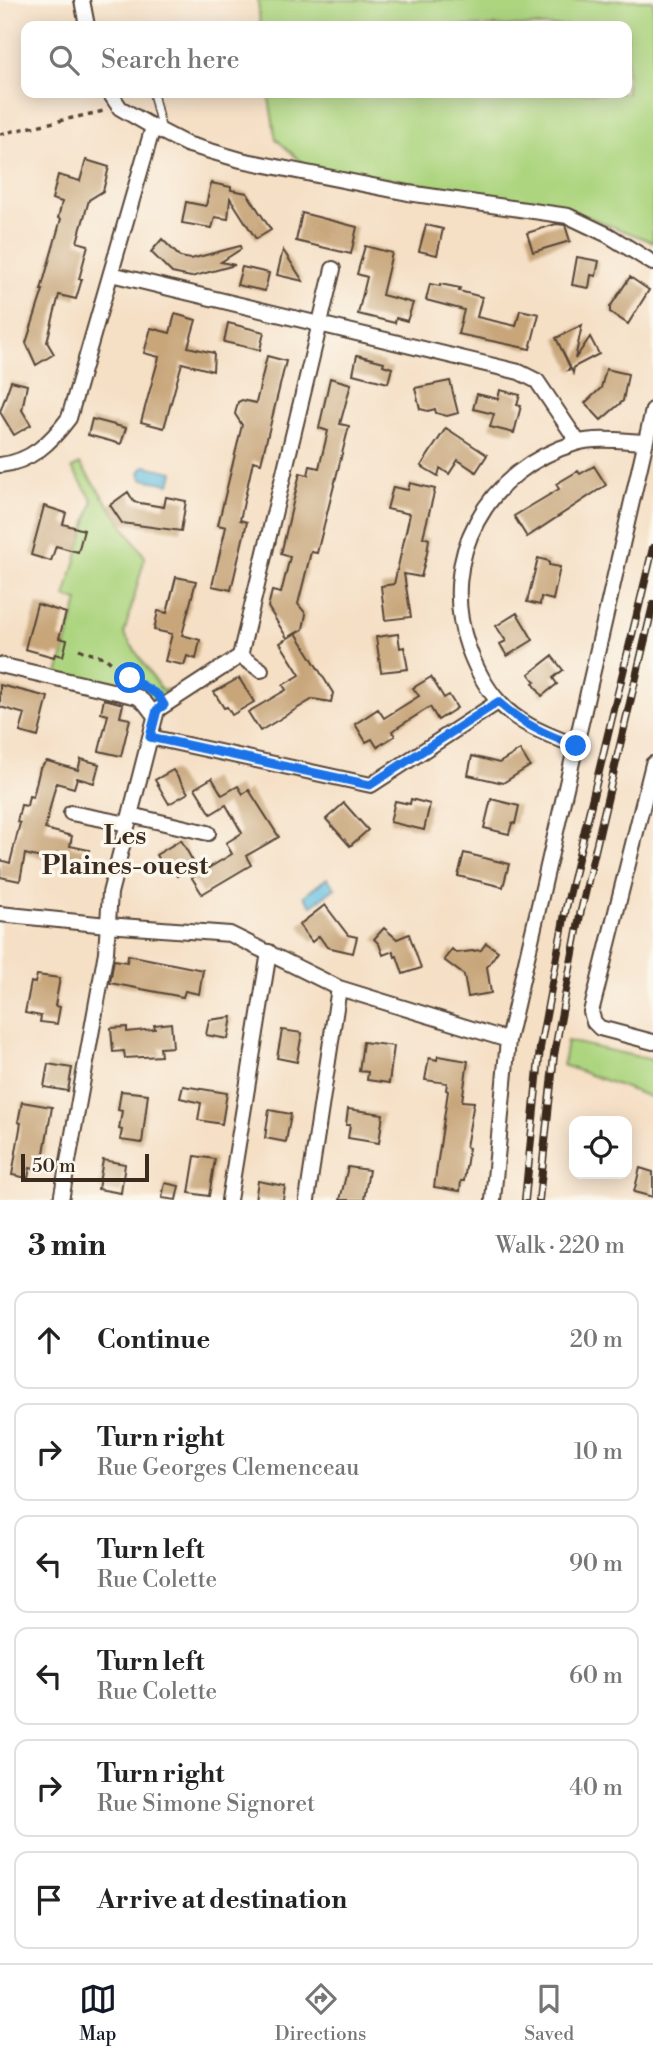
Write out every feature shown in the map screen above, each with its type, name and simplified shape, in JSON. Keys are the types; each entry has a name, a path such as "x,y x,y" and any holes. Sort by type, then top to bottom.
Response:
{"street":[{"path":"82,0 86,21"},
{"path":"113,98 120,108 186,144 241,160 408,193 568,216 608,235 653,262"},
{"path":"0,466 32,456 56,436 69,418 111,274 158,130"},
{"path":"61,1200 106,952 110,893 155,716 157,710 240,656 332,269"},
{"path":"111,274 528,376 537,381 578,442"},
{"path":"493,1200 508,1040 653,410"},
{"path":"576,746 540,732 515,718 498,702 476,668 463,633 458,600 461,563 473,525 488,502 510,478 540,458 578,442 645,442"},
{"path":"240,656 261,670"},
{"path":"0,664 138,697 155,716"},
{"path":"150,737 370,785 498,702"},
{"path":"653,764 591,1012 594,1022 600,1028 653,1042"},
{"path":"71,813 208,833"},
{"path":"0,914 230,934 339,988 508,1040"},
{"path":"229,1200 269,953"},
{"path":"307,1200 339,988"}],"lane":[{"path":"154,98 158,130"}],"path":[{"path":"0,134 120,108"},
{"path":"79,649 104,657 137,683"}],"green space":[{"path":"258,0 653,0 653,242 559,206 306,166 276,139 269,98 632,98 632,21 260,21"},
{"path":"80,464 145,557 124,634 161,689 168,690 150,703 58,674 78,601 65,597 93,501 72,468"},
{"path":"567,1041 653,1060 653,1098 563,1065"}],"water":[{"path":"145,466 173,472 170,484 142,479 140,472"},
{"path":"327,878 335,888 311,906 304,896"}],"building":[{"path":"86,160 109,167 103,191 89,200 77,242 88,245 79,279 82,279 76,299 59,295 47,342 54,354 36,365 26,343 61,219 58,218 62,202 52,199 58,175 80,181"},
{"path":"211,183 247,193 271,230 256,239 230,198 228,219 215,217 212,228 182,223 186,202 206,206"},
{"path":"302,213 357,227 351,254 296,241"},
{"path":"556,224 565,225 570,241 533,252 527,233"},
{"path":"426,225 443,229 437,255 419,251"},
{"path":"162,239 180,257 191,259 240,246 241,249 221,262 235,265 191,277 172,273 151,252"},
{"path":"365,246 392,253 382,295 413,303 407,321 396,318 395,323 358,314 367,277 357,274"},
{"path":"283,250 303,281 277,275"},
{"path":"577,257 599,261 596,276 591,275 589,288 572,285"},
{"path":"242,267 269,273 265,291 237,285"},
{"path":"630,277 649,290 628,324 610,312 610,307"},
{"path":"430,284 460,288 459,291 482,297 477,317 516,326 520,310 539,314 530,349 458,334 464,310 426,300"},
{"path":"175,314 196,320 188,347 214,353 213,371 182,363 164,428 141,422 159,357 144,353 151,328 170,333"},
{"path":"228,323 264,332 260,350 224,342"},
{"path":"582,325 575,359 590,337 599,354 574,367 573,373 571,369 568,370 570,367 556,338"},
{"path":"357,355 384,362 383,365 392,368 388,383 353,374"},
{"path":"267,356 286,361 261,463 253,461 240,520 247,522 231,590 212,586 226,527 218,525 242,425 235,414 238,402 242,400 256,403"},
{"path":"606,369 628,374 623,401 601,420 585,403 601,388"},
{"path":"330,378 351,384 340,424 349,426 317,553 311,552 298,604 306,614 303,629 287,638 268,607 272,591 281,593 290,557 281,554 300,473 308,475 310,466 319,468 328,431 319,428"},
{"path":"11,381 27,385 22,410 31,425 14,435 0,412"},
{"path":"450,381 458,413 447,416 436,413 435,409 420,409 415,388"},
{"path":"500,390 520,395 517,405 521,406 514,433 490,427 494,414 473,409 477,394 498,399"},
{"path":"92,419 126,428 121,444 88,435"},
{"path":"446,428 487,455 476,472 458,460 449,474 440,468 438,476 421,466"},
{"path":"594,466 606,485 527,537 514,516 559,489 556,484 578,471 580,474"},
{"path":"410,483 435,489 423,537 429,539 427,553 421,577 404,574 411,617 385,620 381,586 394,584 410,514 387,509 393,487 408,490"},
{"path":"128,492 134,502 164,507 166,497 186,501 181,531 122,523 110,505"},
{"path":"44,506 66,513 63,524 84,530 78,552 56,546 51,561 31,555"},
{"path":"538,558 549,561 549,565 560,567 553,600 541,597 540,605 527,602"},
{"path":"176,577 196,581 182,635 200,640 196,659 187,656 184,665 165,661 172,634 154,630 158,611 167,613"},
{"path":"37,604 66,613 59,638 67,640 63,656 55,654 54,657 25,649"},
{"path":"517,613 533,640 507,656 500,644 506,641 496,626"},
{"path":"296,633 333,693 331,702 313,699 260,731 248,712 286,690 283,685 300,675 280,643"},
{"path":"398,634 400,648 404,647 408,669 381,672 376,637"},
{"path":"552,656 563,670 553,678 557,684 542,696 529,674"},
{"path":"431,677 444,698 449,695 457,708 438,720 430,707 392,731 395,736 377,747 372,739 366,742 355,724 378,709 384,718 419,696 413,688"},
{"path":"239,678 254,702 232,715 214,692"},
{"path":"0,685 48,697 38,737 20,732 25,714 0,707"},
{"path":"104,699 123,704 120,717 130,719 121,756 99,751 108,715 101,713"},
{"path":"520,750 530,766 503,783 468,775 472,756 499,763"},
{"path":"81,759 99,764 94,783 77,778 74,788 56,783 45,829 72,836 70,846 89,850 84,869 25,854 20,881 0,877 0,860 10,863 20,823 17,822 21,805 27,806 29,796 33,797 40,768 47,761 78,770"},
{"path":"173,770 188,793 169,804 155,780"},
{"path":"212,778 222,795 238,786 243,794 249,790 279,837 246,856 251,865 202,894 192,878 232,854 226,843 242,833 226,805 211,814 195,788"},
{"path":"411,799 430,804 424,830 390,822 395,801 410,804"},
{"path":"491,799 519,806 515,824 512,823 509,834 484,828"},
{"path":"344,803 368,830 350,846 326,819"},
{"path":"181,840 195,865 177,876 172,867 166,870 156,855"},
{"path":"464,853 509,864 503,887 458,876"},
{"path":"325,905 348,935 357,937 353,953 327,947 319,936 312,942 299,925"},
{"path":"384,928 397,939 409,934 421,968 403,974 393,951 383,955 374,939"},
{"path":"486,943 498,951 487,967 491,993 468,997 464,975 444,960 452,949 456,953 481,950"},
{"path":"128,955 203,970 199,994 185,991 183,997 110,983 114,960 127,962"},
{"path":"37,975 60,978 55,1006 60,1007 57,1024 40,1022 41,1016 25,1013 31,982 35,983"},
{"path":"232,1017 228,1039 206,1035 209,1020"},
{"path":"171,1023 173,1047 160,1048 161,1056 125,1058 124,1051 113,1052 111,1028 127,1027 127,1032 155,1029 154,1025"},
{"path":"282,1030 302,1033 297,1062 277,1058"},
{"path":"363,1042 394,1046 389,1083 367,1080 368,1072 359,1071"},
{"path":"438,1056 468,1061 462,1101 474,1102 466,1147 469,1148 464,1181 461,1181 460,1191 434,1187 448,1091 447,1083 425,1080 429,1058 437,1060"},
{"path":"48,1064 72,1068 68,1091 44,1087"},
{"path":"183,1086 227,1093 222,1124 198,1120 201,1103 180,1098"},
{"path":"121,1091 148,1094 142,1143 120,1140 122,1111 118,1110"},
{"path":"22,1102 52,1107 41,1170 30,1168 28,1178 12,1175"},
{"path":"348,1109 383,1114 379,1143 348,1138"},
{"path":"269,1110 291,1114 286,1142 265,1138"},
{"path":"195,1156 215,1159 209,1196 189,1193"},
{"path":"103,1160 125,1164 121,1193 98,1189"},
{"path":"348,1167 369,1170 364,1200 340,1200"},
{"path":"640,1168 653,1172 653,1197 634,1192"},
{"path":"258,1181 285,1186 283,1200 255,1200"},
{"path":"165,1183 179,1186 176,1200 162,1198"}],"railway":[{"path":"525,1200 540,1048 566,908 653,548"},
{"path":"539,1200 554,1055 580,915 653,605"}],"district":[{"name":"Les Plaines-ouest","path":"125,851"}],"route":[{"path":"130,678 152,690 164,705 157,710 150,737 370,785 498,702 515,718 540,732 576,746"}]}
